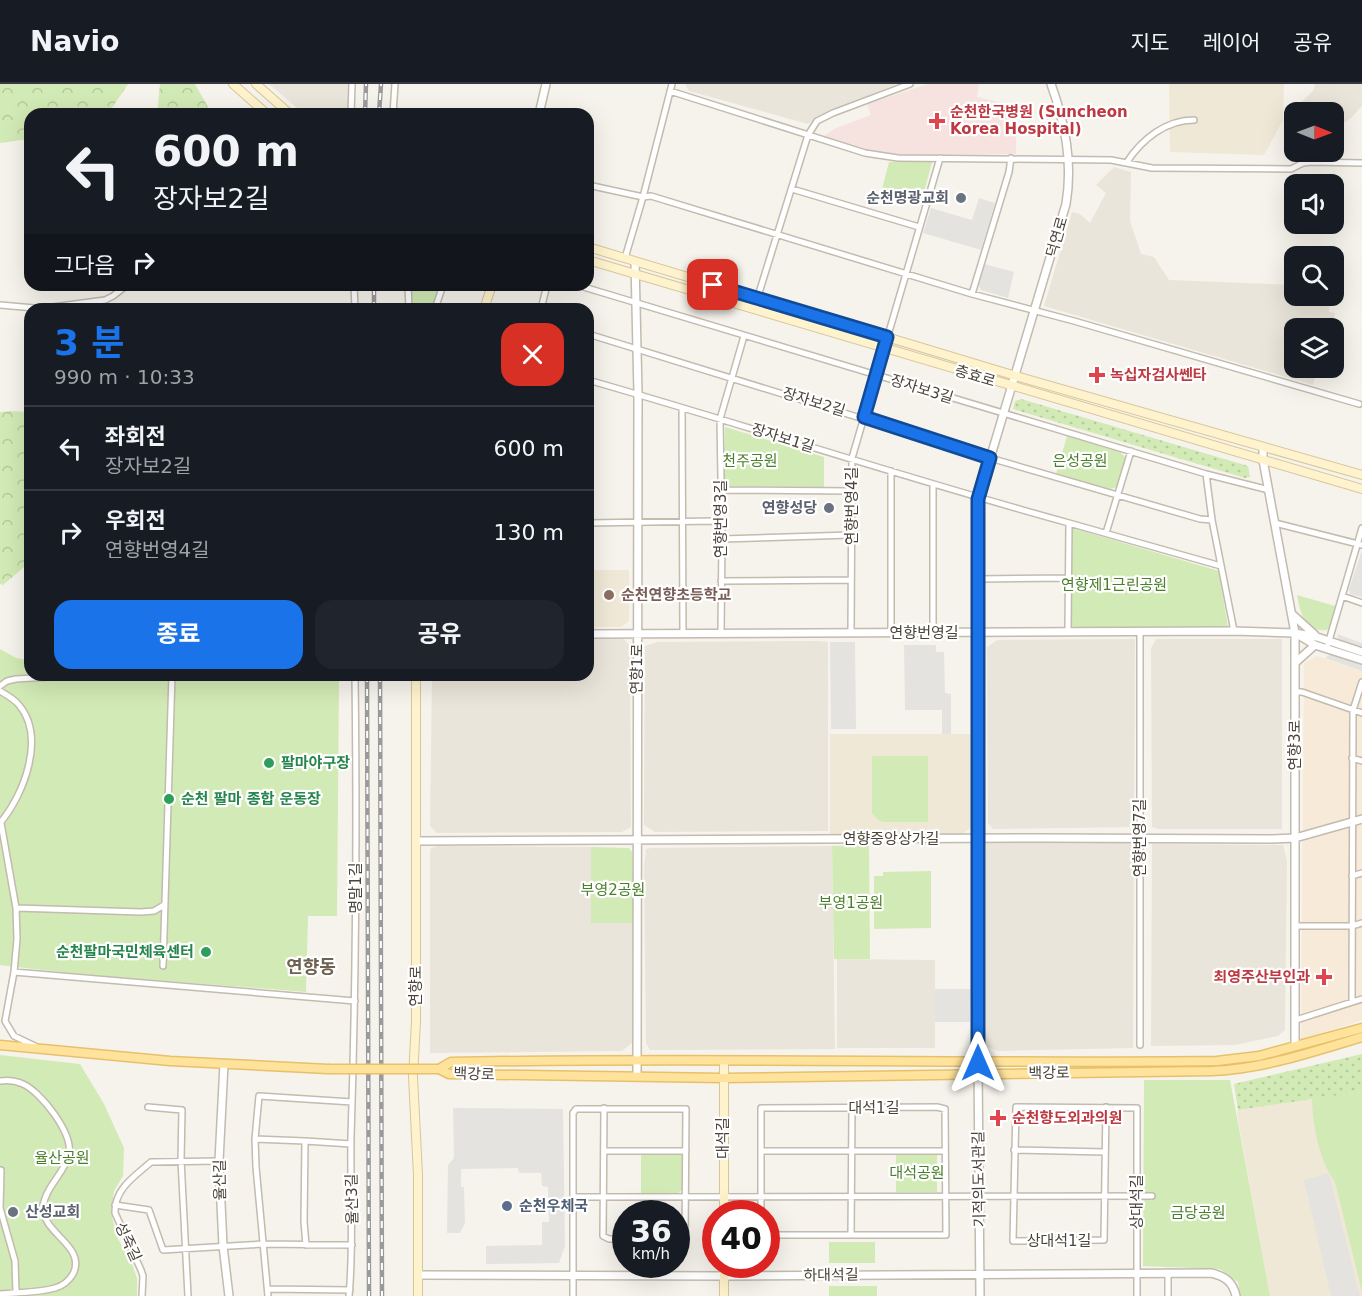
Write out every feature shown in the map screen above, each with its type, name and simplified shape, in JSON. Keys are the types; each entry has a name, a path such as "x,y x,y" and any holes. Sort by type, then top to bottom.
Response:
{"main road":[{"path":"233,84 260,108"},
{"path":"256,84 283,108"},
{"name":"충효로","path":"594,249 1016,376 1362,475"},
{"name":"충효로","path":"594,262 1362,489"},
{"name":"연향로","path":"416,681 416,1021 413,1077 418,1175 418,1296"},
{"path":"1347,1037 1362,1023"},
{"name":"백강로","path":"439,1069 449,1074 723,1078 1240,1070 1347,1037 1362,1028"},
{"path":"1347,1037 1362,1040"},
{"name":"백강로","path":"439,1069 451,1062 1217,1061 1259,1056 1295,1045 1347,1037"},
{"path":"0,1045 224,1064 328,1069 439,1069"},
{"name":"대석길","path":"723,1062 723,1198"},
{"path":"724,1278 724,1296"}],"street":[{"path":"351,108 352,84"},
{"path":"393,108 395,84"},
{"path":"540,108 546,84"},
{"path":"754,309 808,135 817,121 910,84"},
{"name":"덕연로","path":"978,633 978,499 1063,219 1069,191 1069,159 1064,127 1051,84"},
{"path":"625,258 671,87 865,153 898,158 1069,159 1127,162 1152,168 1291,170 1303,163 1311,162 1362,164"},
{"path":"1127,162 1142,143 1162,128 1194,120"},
{"name":"연향번영4길","path":"851,633 852,458 940,158"},
{"path":"972,294 1009,172 1011,158"},
{"path":"594,186 643,197 651,196 972,294 1359,404"},
{"path":"792,189 919,227"},
{"name":"연향1로","path":"634,262 638,394 637,1076"},
{"name":"장자보3길","path":"594,290 1206,474 1269,490"},
{"path":"85,303 105,300 119,291"},
{"path":"0,304 24,307"},
{"name":"장자보2길","path":"594,336 864,417 990,458 1200,519 1212,520"},
{"name":"연향번영3길","path":"721,633 720,419 744,336"},
{"name":"장자보1길","path":"594,381 852,458 978,499 1069,523"},
{"path":"682,408 683,633"},
{"name":"연향3로","path":"1263,447 1263,460 1295,633 1295,1045"},
{"path":"1106,533 1131,451"},
{"path":"891,471 891,633"},
{"path":"1206,474 1212,520 1234,631"},
{"path":"933,484 933,633"},
{"path":"721,490 852,491"},
{"path":"594,523 713,521 722,523"},
{"path":"1068,632 1069,523 1221,566"},
{"path":"1275,523 1360,544"},
{"path":"1328,644 1360,544 1362,528"},
{"path":"722,539 852,535"},
{"path":"978,579 1069,578"},
{"path":"722,581 851,580"},
{"path":"1342,596 1362,603"},
{"path":"1293,615 1317,637"},
{"name":"연향번영길","path":"594,634 1234,631 1295,633 1317,637 1362,660"},
{"name":"연향번영7길","path":"1140,632 1140,1045"},
{"name":"기적의도서관길","path":"978,633 980,1296"},
{"name":"연향번영길","path":"1295,633 1315,645 1328,644 1362,652"},
{"path":"1295,663 1315,645"},
{"path":"0,686 7,681 24,679"},
{"path":"163,966 172,681"},
{"name":"명말1길","path":"352,1102 355,1001 355,681"},
{"path":"1352,1002 1353,710 1362,682"},
{"path":"0,691 14,699 23,711 30,729 31,747 23,783 0,823 16,908 17,939 14,972 2,1022 14,1036 44,1050"},
{"path":"1295,692 1302,692 1362,713"},
{"path":"1352,758 1362,761"},
{"name":"연향중앙상가길","path":"417,841 1295,838 1362,819"},
{"path":"1352,876 1362,873"},
{"path":"16,908 141,912 154,911 164,905"},
{"path":"1296,926 1352,926 1362,923"},
{"path":"14,972 355,1001"},
{"path":"1296,1020 1362,999"},
{"name":"율산길","path":"224,1064 219,1161 223,1246 229,1296"},
{"path":"0,1081 22,1083 32,1091 57,1117 66,1134 70,1147 66,1163 45,1198 43,1211 50,1227 75,1256 74,1271 66,1283 58,1288 0,1294"},
{"path":"268,1296 256,1167 255,1139 259,1096 352,1102"},
{"name":"율산3길","path":"350,1293 352,1102"},
{"path":"148,1107 182,1110 181,1160 188,1296"},
{"name":"대석1길","path":"761,1151 761,1108 937,1107 945,1109 946,1235 780,1235"},
{"name":"상대석1길","path":"1016,1107 1106,1107 1104,1240 1013,1241 1016,1107"},
{"name":"상대석길","path":"1106,1107 1137,1107 1137,1296"},
{"path":"604,1108 603,1236 612,1239"},
{"path":"851,1235 852,1108"},
{"path":"573,1296 573,1113 576,1109 686,1109 686,1198"},
{"path":"255,1139 351,1144"},
{"path":"305,1142 306,1245"},
{"path":"1014,1150 1105,1152"},
{"path":"604,1151 686,1151"},
{"path":"761,1198 761,1151 945,1151"},
{"name":"성죽길","path":"142,1296 143,1276 137,1259 117,1222 115,1205 121,1188 151,1162 219,1161"},
{"path":"1,1170 0,1208 15,1261 16,1292"},
{"path":"573,1197 1152,1196"},
{"path":"115,1205 149,1210 164,1250 263,1244 352,1245"},
{"name":"하대석길","path":"780,1276 1136,1272 1219,1274 1232,1284 1236,1296"},
{"path":"1168,1272 1168,1296"},
{"name":"하대석길","path":"418,1275 702,1276"},
{"path":"267,1289 303,1293 350,1293"}],"shaded area":[{"path":"269,84 348,84 348,108 297,108"},
{"path":"685,84 896,84 808,124 689,91"},
{"name":"순천한국병원 (Suncheon Korea Hospital)","path":"928,84 979,84 977,97 1003,103 1016,119 1016,154 878,153 824,136 834,129 871,115 867,104"},
{"path":"1169,84 1284,84 1283,120 1264,155 1170,152"},
{"path":"1315,84 1362,84 1362,106 1344,123 1344,102 1302,102 1313,91"},
{"path":"1114,167 1131,172 1130,221 1141,254 1154,257 1169,280 1284,285 1284,306 1329,306 1329,312 1335,313 1333,318 1284,318 1284,376 1044,306 1072,212 1080,214 1090,223 1106,193 1096,185"},
{"path":"979,198 995,203 981,250 923,233 931,208 972,220"},
{"path":"984,264 1014,272 1008,298 981,290 978,284"},
{"path":"1289,378 1315,378 1313,385"},
{"path":"1362,550 1362,597 1350,594 1349,589"},
{"name":"순천연향초등학교","path":"594,570 629,570 629,621 621,627 594,627"},
{"path":"1337,634 1362,643 1362,649 1339,641"},
{"path":"594,639 624,639 630,646 631,827 622,832 437,833 430,826 432,681 594,681"},
{"path":"1135,639 1134,827 993,829 988,823 987,647 997,640"},
{"path":"1156,639 1282,639 1282,829 1158,829 1152,827 1151,648"},
{"path":"657,642 828,642 828,831 655,832 644,825 645,646"},
{"path":"830,642 855,642 856,729 831,729"},
{"path":"904,645 936,645 936,652 944,652 945,693 951,694 951,734 942,734 942,710 905,710"},
{"path":"1331,654 1362,665 1362,671 1325,658"},
{"path":"1317,656 1362,671 1362,1020 1301,1040 1304,663"},
{"path":"830,734 973,734 973,826 962,834 830,835"},
{"path":"986,842 1134,842 1133,1048 998,1051 986,1046"},
{"path":"1152,844 1283,845 1287,861 1285,1030 1278,1036 1235,1045 1151,1046"},
{"path":"438,846 591,847 591,923 635,923 633,1042 622,1051 430,1053 430,853 431,848"},
{"path":"832,846 835,1049 650,1050 646,1043 644,868 646,849"},
{"path":"837,959 935,960 935,1048 837,1048"},
{"path":"935,989 971,989 970,1022 935,1022"},
{"path":"1362,1092 1362,1296 1270,1296 1238,1110"},
{"path":"453,1108 563,1109 565,1246 559,1263 486,1264 486,1246 542,1245 542,1222 549,1222 548,1187 542,1186 541,1173 519,1173 518,1168 461,1169 465,1223 460,1233 447,1233 448,1165 454,1158"},
{"path":"1329,1173 1360,1296 1331,1296 1304,1180"}],"green space":[{"path":"0,84 128,84 112,108 24,108 24,140 0,143"},
{"path":"160,84 195,84 209,108 158,108"},
{"path":"889,162 932,162 922,200 882,189"},
{"path":"412,291 438,291 435,303 412,303"},
{"path":"1021,399 1248,466 1250,477 1245,478 1013,409 1015,401"},
{"path":"0,412 24,412 24,567 3,585 0,584"},
{"name":"천주공원","path":"725,427 824,457 824,487 729,486 724,481"},
{"name":"은성공원","path":"1067,436 1120,452 1127,459 1118,487 1110,489 1056,474"},
{"name":"연향제1근린공원","path":"1070,529 1219,571 1228,628 1074,628 1070,623"},
{"path":"1297,595 1335,606 1331,625 1327,630 1320,630 1309,625 1302,614"},
{"name":"순천 팔마 종합 운동장","path":"0,649 16,658 24,659 24,681 338,681 337,916 308,916 306,992 115,977 0,965"},
{"path":"872,756 928,756 928,822 883,822 872,813"},
{"name":"부영1공원","path":"869,845 870,959 834,959 832,846"},
{"name":"부영2공원","path":"591,847 629,848 632,852 635,923 591,923"},
{"path":"931,871 931,928 874,929 874,876 883,876 883,872"},
{"path":"1362,1054 1362,1092 1238,1110 1234,1084"},
{"name":"율산공원","path":"0,1055 80,1064 104,1104 124,1148 123,1176 114,1191 111,1213 118,1239 137,1278 137,1296 0,1296"},
{"name":"금당공원","path":"1144,1080 1230,1080 1270,1296 1240,1296 1238,1282 1220,1269 1143,1266"},
{"path":"1362,1092 1362,1292 1335,1182 1329,1173 1318,1143 1312,1099"},
{"path":"641,1153 683,1154 682,1190 677,1194 641,1194"},
{"name":"대석공원","path":"896,1154 937,1154 937,1192 896,1192"},
{"path":"829,1242 875,1242 875,1263 829,1263"},
{"path":"829,1286 877,1286 877,1296 829,1296"}],"railway":[{"path":"365,108 366,84"},
{"path":"379,108 381,84"},
{"path":"374,291 374,303"},
{"path":"367,681 369,1296"},
{"path":"380,681 382,1296"}],"place":[{"name":"순천한국병원 (Suncheon Korea Hospital)","path":"937,121"},
{"name":"순천명광교회","path":"961,198"},
{"name":"녹십자검사쎈타","path":"1097,375"},
{"name":"연향성당","path":"829,508"},
{"name":"순천연향초등학교","path":"609,595"},
{"name":"팔마야구장","path":"269,763"},
{"name":"순천 팔마 종합 운동장","path":"169,799"},
{"name":"순천팔마국민체육센터","path":"206,952"},
{"name":"최영주산부인과","path":"1324,977"},
{"name":"순천향도외과의원","path":"998,1118"},
{"name":"순천우체국","path":"507,1206"},
{"name":"산성교회","path":"13,1212"}],"district":[{"name":"연향동","path":"311,966"}],"route":[{"path":"713,285 887,337 864,417 990,458 978,499 978,1063"}]}
